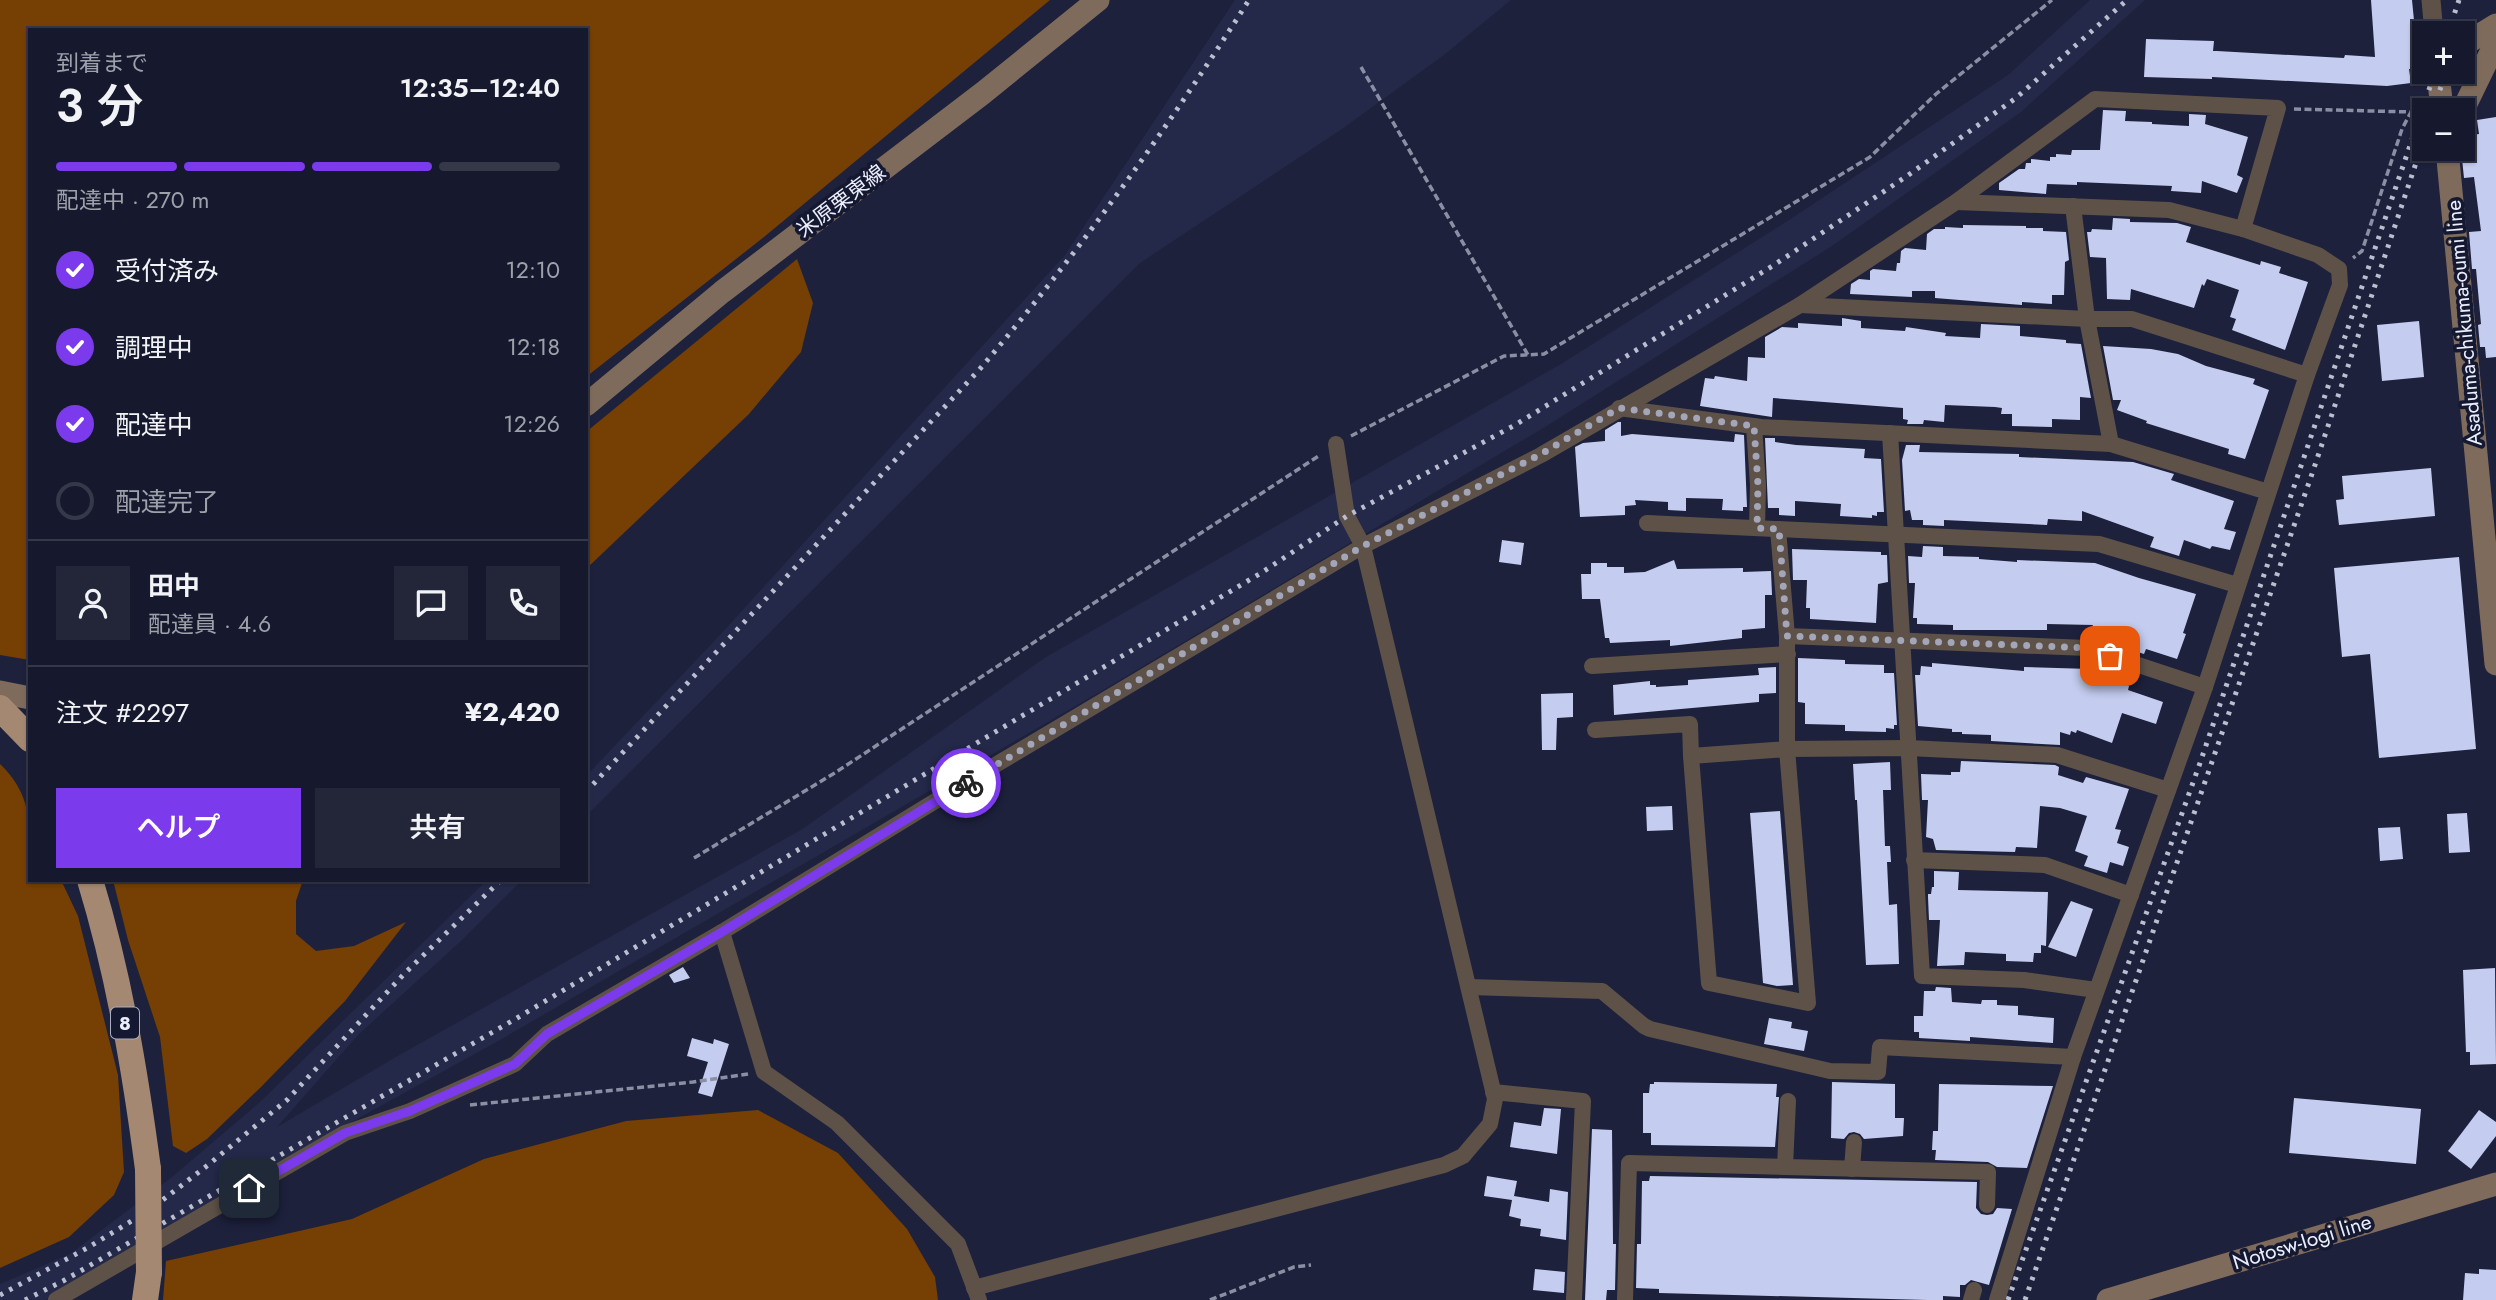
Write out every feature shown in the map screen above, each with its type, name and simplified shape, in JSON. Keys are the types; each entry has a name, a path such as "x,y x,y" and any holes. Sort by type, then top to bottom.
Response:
{"highway":[{"path":"0,708 27,736"},
{"name":"8","path":"91,882 119,990 137,1086 148,1168 149,1272 145,1300"}],"main road":[{"name":"米原栗東線","path":"588,402 722,292 983,93 1098,0"},
{"path":"2475,38 2496,25"},
{"path":"2469,98 2496,42"},
{"name":"Asaduma-chikuma-oumi line","path":"2447,161 2496,664"},
{"path":"0,692 28,698"},
{"name":"Notosw-Iogi line","path":"2108,1300 2496,1184"}],"street":[{"path":"2431,0 2433,21"},
{"path":"56,1300 345,1133 410,1111 515,1064 547,1034 722,932 950,792 1363,546 1541,454 1800,305 1956,202 2095,99 2278,108 2243,229"},
{"path":"1956,202 2169,210 2243,229 2318,255 2339,269 2340,285 2307,375 2205,687 2073,1057 1997,1300"},
{"path":"2073,206 2087,320 2111,444"},
{"path":"1800,305 2087,320 2132,319 2307,375"},
{"path":"1619,408 1754,426 2111,444 2268,492"},
{"path":"1754,426 1758,485 1757,528"},
{"path":"1891,433 1922,976 2024,980 2096,990"},
{"path":"722,932 764,1072 837,1123 958,1244 977,1294 1444,1165 1463,1156 1490,1124 1495,1099 1363,546 1347,516 1336,444"},
{"path":"1647,523 2099,544 2237,585"},
{"path":"1595,730 1690,724 1709,984 1808,1003 1787,749 1788,654 1779,529"},
{"path":"1787,636 2087,648 2205,687"},
{"path":"1592,666 1788,654"},
{"path":"1691,757 1787,749 1908,748 2057,755 2168,790"},
{"path":"1914,860 2045,865 2131,895"},
{"path":"1469,986 1602,991 1650,1029 1829,1071 1878,1072 1880,1046 2073,1057"},
{"path":"1493,1092 1583,1101 1574,1300"},
{"path":"1785,1167 1788,1101"},
{"path":"1852,1169 1854,1142"},
{"path":"1625,1300 1629,1163 1988,1172 1987,1205"}],"path":[{"path":"694,858 833,774 1336,444 1504,356 1544,354 1870,157 1936,94 2052,0"},
{"path":"1361,67 1528,355"},
{"path":"2278,108 2411,112 2402,129 2362,251 2339,269"},
{"path":"464,1105 693,1082 764,1072"},
{"path":"1210,1300 1294,1267 1311,1265"}],"shaded area":[{"path":"0,0 1050,0 764,237 588,375 588,28 28,28 28,660 0,655"},
{"path":"1235,0 1511,0 1444,55 1342,129 1140,263 588,814 588,774 720,635 1065,255"},
{"path":"2090,0 2145,0 2021,112 1832,246 1545,427 1103,690 500,1040 292,1155 135,1251 46,1300 0,1300 0,1284 70,1254 172,1177 260,1102 485,882 520,882 461,941 358,1035 277,1127 401,1054 801,830 1046,657 1561,364 1789,220 2008,75"},
{"path":"797,259 813,303 801,352 749,414 588,567 588,430"},
{"path":"0,764 20,790 28,814 28,882 62,882 78,916 118,1075 124,1172 114,1195 69,1237 0,1268"},
{"path":"114,882 302,882 296,901 296,934 316,951 354,946 406,922 345,1001 207,1139 186,1153 173,1146 160,1037 128,940"},
{"path":"758,1110 838,1153 907,1229 935,1277 938,1300 163,1300 166,1261 352,1219 484,1159 626,1121"}],"building":[{"path":"2371,0 2412,0 2414,21 2412,69 2409,69 2411,83 2387,86 2212,77 2144,77 2146,39 2214,41 2213,51 2344,58 2345,55 2375,57"},
{"path":"2103,110 2126,111 2125,121 2189,126 2189,114 2206,115 2205,124 2248,137 2237,175 2243,178 2237,193 2202,181 2201,193 2171,191 2172,186 2077,182 2077,185 2047,184 2046,194 1999,190 1999,183 2019,169 2025,169 2026,163 2031,163 2031,159 2050,161 2050,157 2056,157 2056,154 2071,155 2072,150 2100,150"},
{"path":"2496,117 2496,357 2486,358 2485,347 2480,347 2478,325 2481,324 2476,269 2472,269 2469,232 2481,231 2474,177 2464,178 2462,161 2475,161 2475,134 2479,134 2477,120"},
{"path":"2113,218 2130,219 2130,222 2177,223 2191,227 2186,242 2260,265 2261,261 2281,267 2279,273 2308,282 2285,350 2232,330 2236,319 2230,317 2239,290 2207,279 2204,286 2202,284 2194,308 2131,289 2130,300 2107,299 2106,258 2090,257 2087,232 2092,229 2112,230"},
{"path":"1963,225 2026,226 2043,228 2043,231 2066,232 2069,260 2065,262 2064,295 2052,295 2052,304 2022,302 2022,305 1935,298 1935,291 1912,291 1912,297 1850,294 1851,284 1859,279 1870,280 1870,271 1873,269 1896,271 1901,251 1905,248 1926,250 1927,234 1934,229 1963,228"},
{"path":"1842,318 1861,321 1861,328 1905,331 1906,327 1946,333 1945,336 1980,338 1981,324 2020,326 2020,336 2081,344 2091,398 2080,397 2080,420 2052,419 2052,427 2012,426 2012,414 2001,414 2002,408 1995,407 1945,405 1944,422 1924,420 1923,424 1907,424 1908,420 1903,419 1903,408 1773,398 1772,417 1700,406 1705,378 1714,379 1715,376 1747,381 1748,357 1765,358 1765,337 1782,327 1798,328 1798,323 1842,326"},
{"path":"2419,321 2424,377 2382,381 2377,325"},
{"path":"2103,346 2151,349 2178,354 2206,366 2255,379 2253,384 2269,390 2245,459 2228,454 2229,449 2146,423 2147,421 2117,410 2121,400 2113,400"},
{"path":"1621,422 1621,436 1632,434 1734,442 1735,434 1744,435 1747,507 1743,507 1743,511 1722,510 1723,499 1686,498 1686,511 1668,510 1668,502 1635,500 1636,505 1625,506 1625,515 1580,517 1575,447 1583,443 1605,441 1605,430"},
{"path":"1765,438 1775,438 1775,442 1796,445 1865,449 1864,458 1881,459 1884,512 1877,512 1877,516 1872,515 1872,518 1840,516 1841,504 1795,501 1795,516 1779,515 1779,508 1768,508"},
{"path":"1906,445 1920,445 1919,452 2019,454 2019,457 2133,462 2174,474 2171,480 2234,501 2224,529 2236,532 2230,550 2212,546 2210,549 2184,540 2179,556 2150,547 2154,537 2082,511 2082,521 2048,519 2047,525 1944,520 1944,526 1923,525 1923,520 1912,520 1910,510 1905,511 1902,460"},
{"path":"2431,468 2435,516 2339,525 2336,500 2344,499 2342,476"},
{"path":"1502,540 1524,543 1521,565 1499,562"},
{"path":"1923,546 1943,547 1943,556 2017,562 2095,563 2196,594 2177,659 2146,649 2144,654 2119,646 2120,642 2090,631 2093,625 2047,624 2047,630 1953,630 1953,625 1917,624 1917,618 1913,618 1915,583 1909,583 1908,556 1922,557"},
{"path":"1792,549 1881,552 1881,555 1887,555 1888,582 1878,584 1876,623 1810,619 1810,608 1806,608 1807,580 1793,580"},
{"path":"2459,557 2476,749 2379,758 2370,654 2342,657 2334,568"},
{"path":"1674,560 1677,569 1743,568 1743,572 1771,571 1772,595 1765,595 1765,628 1742,630 1742,638 1670,646 1670,640 1610,643 1609,638 1605,638 1600,599 1582,599 1581,574 1591,574 1591,563 1624,567 1624,573 1645,572"},
{"path":"1798,658 1845,660 1845,664 1884,665 1884,673 1894,673 1897,725 1894,725 1894,729 1886,728 1886,732 1845,731 1845,725 1805,724 1805,703 1798,702"},
{"path":"1932,663 2024,671 2024,667 2090,669 2090,673 2129,686 2128,690 2163,702 2156,724 2122,713 2112,743 2077,730 2076,733 2071,731 2070,735 2060,732 2060,745 1991,741 1991,735 1962,734 1952,732 1952,729 1918,726 1915,675 1920,675 1921,666 1932,667"},
{"path":"1776,667 1776,693 1759,694 1759,702 1614,715 1613,685 1650,681 1650,685 1656,687 1688,685 1688,680 1759,675 1758,668"},
{"path":"1573,693 1573,717 1557,718 1556,750 1542,750 1541,694"},
{"path":"1961,761 2055,765 2059,767 2058,775 2083,783 2086,777 2129,789 2115,829 2121,830 2117,843 2129,847 2123,866 2110,862 2107,873 2084,866 2088,856 2075,851 2087,816 2060,808 2040,806 2037,848 2016,847 2015,852 1936,850 1933,839 1926,837 1928,800 1922,800 1921,774 1951,775 1951,772 1960,772"},
{"path":"1890,762 1891,790 1883,790 1885,846 1890,846 1891,862 1887,862 1889,905 1897,904 1899,964 1866,965 1853,764"},
{"path":"1672,806 1673,830 1647,831 1646,807"},
{"path":"1780,811 1793,985 1777,986 1763,983 1750,813"},
{"path":"2467,813 2470,852 2449,853 2447,814"},
{"path":"2400,827 2403,859 2380,861 2378,828"},
{"path":"1934,871 1959,872 1958,890 2048,892 2046,946 2041,945 2041,953 2034,953 2033,962 2006,961 2006,954 1965,952 1964,965 1937,966 1940,920 1929,920 1928,897 1934,887"},
{"path":"2071,901 2093,909 2076,957 2048,947"},
{"path":"683,967 690,978 674,983 669,975"},
{"path":"2495,968 2496,1064 2470,1065 2470,1052 2466,1052 2463,970"},
{"path":"1936,987 1951,988 1952,1002 1981,1004 1982,1000 1997,1000 1997,1005 2018,1006 2018,1015 2054,1018 2053,1043 1970,1037 1970,1041 1919,1038 1919,1032 1914,1032 1914,1016 1923,1016 1924,991 1935,991"},
{"path":"1769,1018 1792,1022 1791,1028 1808,1031 1804,1051 1764,1044"},
{"path":"692,1038 713,1044 714,1039 729,1044 712,1097 698,1093 708,1062 687,1056"},
{"path":"1832,1082 1895,1084 1895,1118 1904,1118 1903,1136 1864,1139 1854,1132 1844,1139 1831,1138"},
{"path":"1650,1084 1777,1084 1776,1097 1779,1097 1775,1147 1651,1145 1651,1133 1643,1133 1643,1093 1649,1093"},
{"path":"1939,1084 2053,1086 2027,1168 1997,1167 1988,1162 1935,1160 1936,1150 1932,1150 1933,1131 1938,1131"},
{"path":"2294,1098 2421,1109 2416,1164 2289,1153"},
{"path":"1544,1108 1561,1109 1557,1154 1510,1147 1514,1122 1541,1126"},
{"path":"2479,1110 2496,1122 2496,1136 2471,1169 2448,1151"},
{"path":"1592,1129 1612,1130 1615,1290 1607,1290 1606,1300 1585,1300"},
{"path":"1487,1176 1517,1181 1514,1196 1549,1202 1550,1189 1568,1192 1566,1240 1540,1236 1541,1229 1520,1226 1521,1219 1509,1216 1512,1200 1484,1196"},
{"path":"1650,1176 1977,1182 1976,1208 1981,1214 1993,1214 1997,1208 2012,1209 1989,1285 1971,1280 1960,1285 1960,1297 1943,1296 1943,1300 1927,1300 1659,1293 1659,1289 1636,1288 1637,1244 1641,1244 1642,1181 1649,1181"},
{"path":"1535,1269 1565,1272 1564,1293 1533,1290"},
{"path":"2479,1269 2496,1270 2496,1300 2463,1300 2465,1273 2479,1274"}],"railway":[{"path":"588,790 979,370 1016,326 1120,190 1249,0"},
{"path":"25,1300 63,1281 517,1018 1261,573 1347,516 1515,425 1774,265 1907,176 2016,98 2127,0"},
{"path":"2452,21 2459,0"},
{"path":"2008,1300 2200,763 2431,84"},
{"path":"2437,98 2442,84"},
{"path":"2025,1300 2313,471 2417,161"},
{"path":"0,1295 89,1247 151,1209 287,1100 404,974 499,882"}],"way so far":[{"path":"966,783 1363,546 1541,454 1619,408 1754,426 1758,485 1757,528 1779,529 1787,636 2087,648 2110,656"}],"route":[{"path":"249,1188 345,1133 410,1111 515,1064 547,1034 722,932 966,783"}]}
